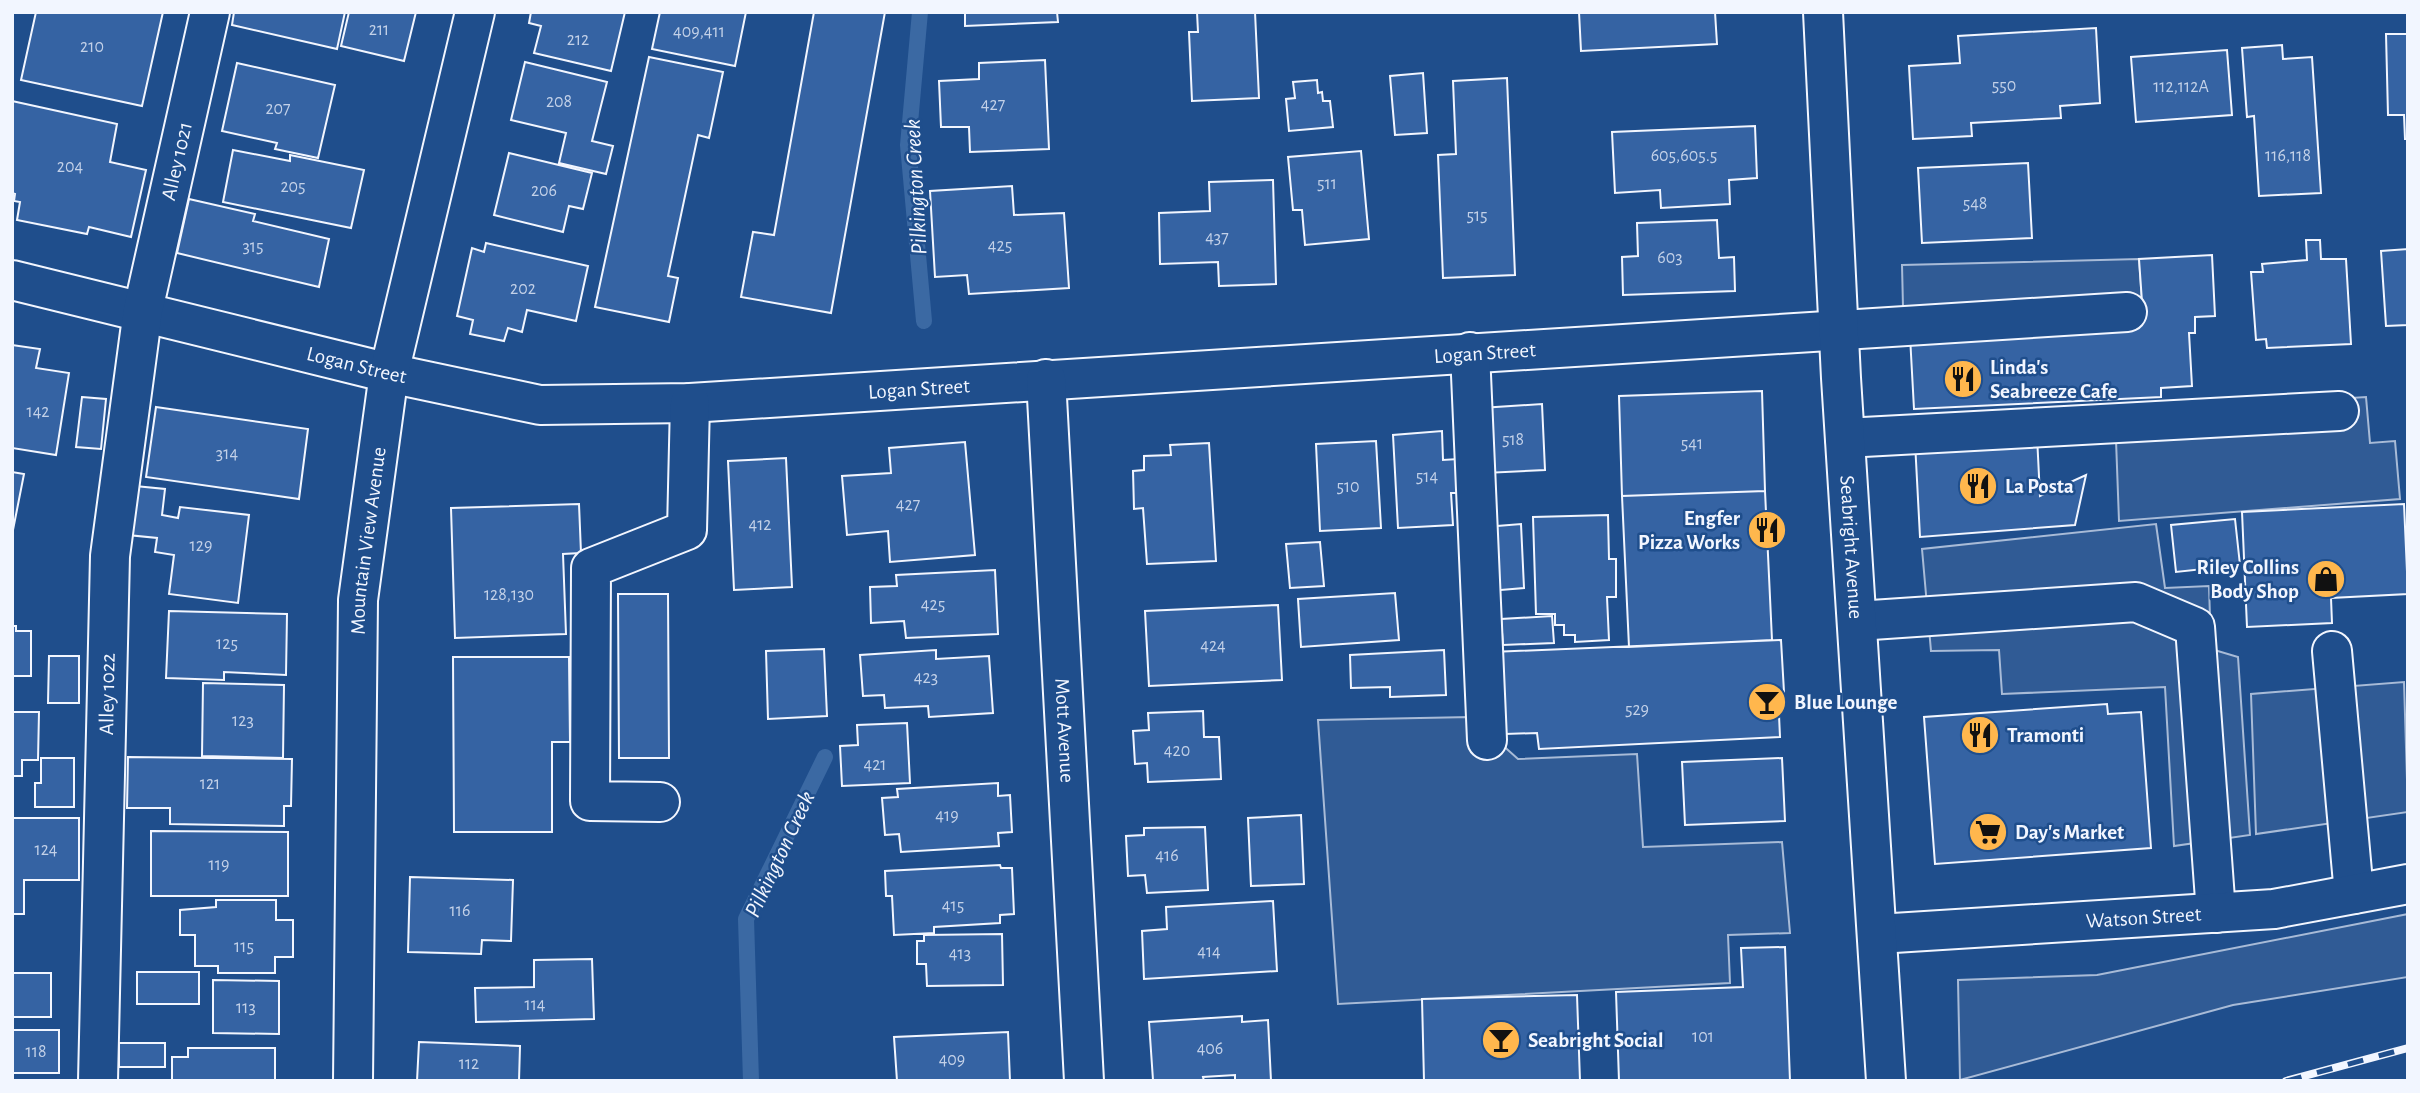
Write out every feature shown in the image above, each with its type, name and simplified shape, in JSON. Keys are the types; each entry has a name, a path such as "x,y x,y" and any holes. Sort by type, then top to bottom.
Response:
{"street":[{"name":"Alley 1021","path":"143,310 210,12"},
{"name":"Mountain View Avenue","path":"353,1081 358,600 389,373 475,12"},
{"name":"Seabright Avenue","path":"1823,12 1845,438 1886,1081"},
{"name":"Logan Street","path":"12,280 143,310 389,373 540,405 690,403 2127,312"},
{"name":"Alley 1022","path":"98,1081 110,556 143,310"},
{"path":"1470,352 1487,740"},
{"name":"Mott Avenue","path":"1046,379 1084,1081"},
{"path":"660,802 590,801 591,568 687,530 690,403"},
{"path":"1845,438 2339,411"},
{"path":"1857,621 2136,602 2194,627 2216,913"},
{"path":"2332,651 2354,894"},
{"name":"Watson Street","path":"1878,934 2274,909 2408,884"}],"shaded area":[{"path":"2139,259 2143,316 1903,307 1902,265"},
{"path":"2366,397 2370,443 2395,441 2400,499 2119,521 2115,413"},
{"path":"2156,524 2165,588 2209,586 2211,649 2238,657 2250,835 2174,846 2165,687 2002,694 1999,650 1931,651 1922,549"},
{"path":"2404,682 2408,812 2256,834 2251,694"},
{"path":"1471,717 1518,759 1637,754 1643,847 1782,842 1790,933 1728,935 1730,983 1338,1004 1318,720"},
{"path":"2408,914 2408,977 2233,1005 1960,1080 1958,980 2097,975"}],"building":[{"path":"36,12 163,12 142,106 21,80"},
{"path":"234,12 345,12 337,49 232,25"},
{"path":"349,12 416,12 404,61 341,46"},
{"path":"531,12 625,12 611,71 534,53 541,26 529,23"},
{"path":"660,12 746,12 735,66 652,49"},
{"path":"814,12 885,12 831,313 741,297 753,232 774,235"},
{"path":"965,12 1057,12 1058,22 965,26"},
{"path":"1197,12 1255,12 1259,98 1192,101 1189,32 1198,32"},
{"path":"1579,12 1715,12 1717,44 1581,51"},
{"path":"2096,28 2100,103 2060,106 2061,118 1971,123 1972,136 1913,139 1909,66 1960,63 1958,36"},
{"path":"2386,34 2408,34 2408,139 2405,139 2404,115 2388,115"},
{"path":"2282,45 2283,59 2312,57 2321,193 2259,196 2254,116 2247,117 2242,48"},
{"path":"2227,50 2232,115 2136,122 2131,57"},
{"path":"649,57 723,72 709,138 698,135 668,276 678,278 669,322 595,307"},
{"path":"1045,60 1049,149 970,152 969,127 941,127 939,81 979,79 979,63"},
{"path":"525,62 607,82 592,141 613,146 606,174 559,163 566,133 511,120"},
{"path":"237,63 335,85 318,158 275,149 277,143 222,131"},
{"path":"1423,73 1427,133 1395,135 1390,76"},
{"path":"1507,78 1515,275 1443,278 1438,155 1456,154 1453,81"},
{"path":"1317,80 1318,93 1322,92 1323,101 1330,101 1333,127 1289,131 1286,99 1295,98 1293,82"},
{"path":"12,101 117,124 110,162 146,170 131,237 89,227 87,234 17,220 20,202 14,201 15,194 12,193"},
{"path":"1755,126 1757,178 1729,180 1730,204 1661,208 1660,190 1615,193 1612,132"},
{"path":"233,150 290,161 290,155 364,170 351,228 223,202"},
{"path":"1361,151 1369,239 1305,245 1302,210 1293,210 1288,157"},
{"path":"509,153 592,173 583,209 569,206 563,232 494,215"},
{"path":"2028,163 2032,238 1922,243 1918,168"},
{"path":"1273,180 1276,284 1219,286 1218,262 1160,264 1159,213 1210,211 1209,182"},
{"path":"1012,186 1014,215 1064,213 1069,288 969,294 967,275 935,277 930,191"},
{"path":"189,199 255,214 253,221 329,239 319,287 177,253"},
{"path":"1717,220 1719,258 1734,257 1735,291 1623,295 1622,257 1638,256 1637,223"},
{"path":"2306,240 2320,240 2321,259 2346,259 2351,344 2267,348 2266,339 2256,340 2251,272 2263,272 2262,264 2307,260"},
{"path":"486,243 588,266 576,321 527,310 522,332 508,328 504,341 470,334 473,320 457,316 472,248 484,252"},
{"path":"2408,249 2408,325 2386,326 2381,251"},
{"path":"2212,255 2215,316 2195,317 2195,333 2189,333 2192,386 2161,388 2161,397 1914,409 1910,336 2143,316 2139,259"},
{"path":"12,345 40,349 36,368 69,373 56,455 12,448"},
{"path":"1762,391 1765,491 1622,496 1619,396"},
{"path":"82,397 106,399 101,449 76,447"},
{"path":"1542,404 1545,470 1485,473 1481,408"},
{"path":"156,407 308,429 299,499 146,477"},
{"path":"1442,431 1443,460 1458,459 1460,493 1451,493 1453,525 1398,528 1393,435"},
{"name":"La Posta","path":"2037,436 2040,496 2086,475 2075,525 1920,537 1915,442"},
{"path":"1376,441 1381,528 1320,531 1316,444"},
{"path":"965,442 975,555 890,562 888,531 847,535 842,476 891,473 889,448"},
{"path":"1209,443 1216,561 1147,564 1143,508 1134,509 1133,471 1144,470 1144,456 1171,455 1170,445"},
{"path":"786,458 792,587 734,590 728,461"},
{"path":"12,472 24,474 12,535"},
{"path":"135,486 165,489 162,515 178,518 180,507 249,515 238,603 169,594 174,555 155,552 157,538 128,535"},
{"path":"1765,491 1772,640 1629,647 1622,496"},
{"path":"579,504 581,553 563,554 566,634 455,638 451,508"},
{"name":"Riley Collins Body Shop","path":"2404,504 2408,594 2331,598 2332,623 2247,627 2242,512"},
{"path":"1608,515 1609,559 1616,559 1616,597 1607,597 1609,640 1575,642 1575,635 1564,635 1564,625 1555,625 1555,614 1536,614 1533,517"},
{"path":"2235,519 2240,565 2176,572 2171,525"},
{"path":"1521,524 1524,588 1489,591 1485,527"},
{"path":"1320,542 1324,586 1290,588 1286,544"},
{"path":"995,570 998,634 906,638 904,621 871,623 870,587 897,586 896,575"},
{"path":"1395,593 1399,640 1301,647 1298,599"},
{"path":"618,594 668,594 669,758 619,758"},
{"path":"1278,605 1282,680 1149,686 1145,611"},
{"path":"169,611 287,614 286,675 224,672 224,680 166,678"},
{"path":"1552,616 1554,643 1503,645 1501,619"},
{"path":"12,626 16,626 16,631 31,631 31,676 12,676"},
{"path":"1781,640 1784,692 1778,693 1780,737 1539,749 1537,733 1505,734 1492,652"},
{"path":"824,649 827,716 768,719 766,651"},
{"path":"936,650 936,659 989,656 993,713 929,717 928,706 885,708 884,695 863,696 860,655"},
{"path":"1444,650 1446,695 1390,697 1390,687 1351,688 1350,655"},
{"path":"49,656 79,656 79,703 48,703"},
{"path":"453,657 569,657 570,742 552,742 552,832 454,832"},
{"path":"203,683 284,685 283,758 202,756"},
{"path":"2107,704 2108,714 2141,712 2151,848 1935,864 1924,717"},
{"path":"1203,711 1204,737 1219,737 1221,779 1148,782 1147,763 1135,764 1133,731 1149,730 1148,713"},
{"path":"12,712 39,712 38,760 22,760 22,776 12,776"},
{"path":"907,723 910,783 842,786 840,746 858,745 857,725"},
{"path":"128,757 292,759 291,806 284,806 284,826 170,824 170,808 127,808"},
{"path":"41,758 74,758 74,807 35,807 35,783 41,783"},
{"path":"1782,758 1785,821 1685,825 1682,762"},
{"path":"998,783 998,796 1010,795 1012,832 998,833 999,846 901,852 899,834 885,835 882,798 898,797 897,789"},
{"path":"1301,815 1304,884 1251,886 1248,818"},
{"path":"12,818 79,818 79,880 24,880 24,914 12,914"},
{"path":"1205,827 1208,890 1147,893 1145,875 1128,876 1126,836 1144,835 1144,828"},
{"path":"151,831 288,832 288,896 151,896"},
{"path":"1000,865 1001,868 1012,868 1014,914 1000,915 1000,923 934,927 934,933 894,935 892,896 886,896 885,871"},
{"path":"410,877 513,880 511,941 482,940 481,954 408,952"},
{"path":"216,900 276,900 276,920 293,920 293,957 275,957 275,973 218,973 218,966 195,966 195,935 180,935 180,910 216,907"},
{"path":"1273,901 1277,971 1144,979 1142,931 1167,929 1166,907"},
{"path":"1002,934 1003,985 927,986 926,964 917,964 917,941 924,941 924,935"},
{"path":"1785,947 1790,1081 1619,1081 1616,992 1743,987 1741,948"},
{"path":"592,959 594,1019 476,1022 475,988 534,987 534,960"},
{"path":"137,972 199,972 199,1004 137,1004"},
{"path":"12,973 51,973 51,1017 12,1017"},
{"path":"213,980 279,981 279,1034 213,1033"},
{"name":"Seabright Social","path":"1577,995 1580,1081 1424,1081 1422,999"},
{"path":"1242,1016 1242,1022 1268,1020 1271,1081 1235,1081 1235,1075 1203,1077 1204,1081 1153,1080 1149,1022"},
{"path":"12,1030 59,1030 59,1073 12,1073"},
{"path":"1008,1032 1010,1081 897,1081 894,1037"},
{"path":"419,1042 520,1046 519,1081 417,1081"},
{"path":"119,1043 165,1043 165,1067 119,1067"},
{"path":"188,1048 275,1048 275,1081 172,1081 172,1057 188,1057"}],"waterway":[{"name":"Pilkington Creek","path":"920,12 908,145 924,321"},
{"name":"Pilkington Creek","path":"751,1081 746,919 825,757"}],"railway":[{"path":"2286,1081 2408,1048"}],"place":[{"name":"Linda's Seabreeze Cafe","path":"1963,379"},
{"name":"La Posta","path":"1978,486"},
{"name":"Engfer Pizza Works","path":"1767,530"},
{"name":"Riley Collins Body Shop","path":"2326,579"},
{"name":"Blue Lounge","path":"1767,702"},
{"name":"Tramonti","path":"1980,735"},
{"name":"Day's Market","path":"1988,832"},
{"name":"Seabright Social","path":"1501,1040"}]}
